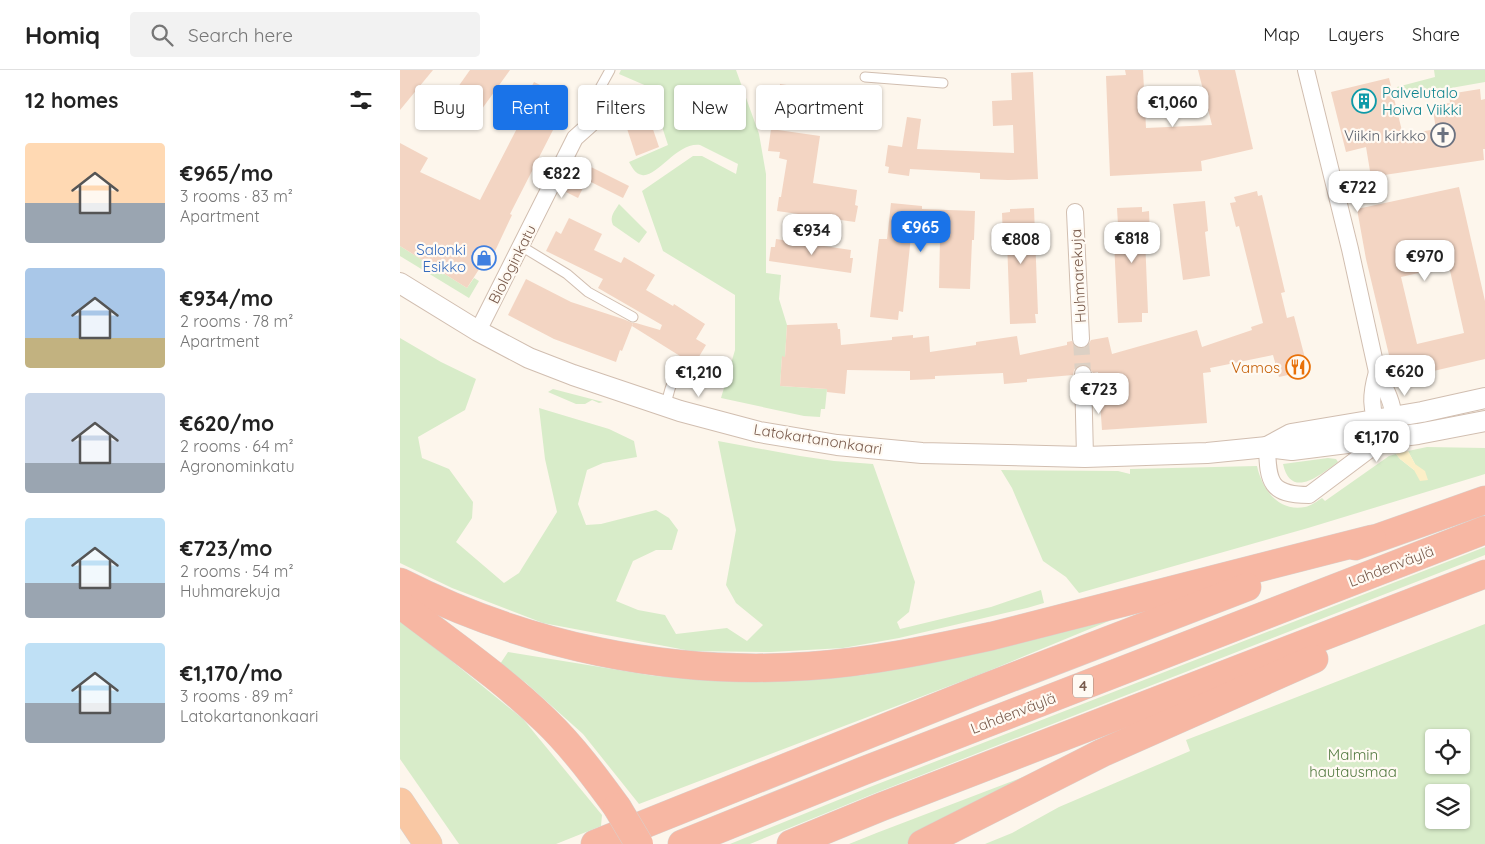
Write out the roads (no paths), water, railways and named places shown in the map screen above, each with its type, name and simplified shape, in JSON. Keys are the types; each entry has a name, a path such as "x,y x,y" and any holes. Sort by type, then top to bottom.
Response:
{"highway":[{"path":"595,844 974,692 1372,539 1485,500"},
{"name":"Lahdenväylä","path":"682,844 863,771 1485,530"},
{"path":"400,582 454,608 502,626 597,652 698,667 810,666 880,658 934,649 992,636 1372,539"},
{"path":"791,844 880,807 1485,575"},
{"path":"922,844 1102,753 1307,662 1485,575"},
{"path":"400,604 507,685 547,722 582,760 617,807 638,844"},
{"path":"400,802 428,844"}],"street":[{"path":"1267,447 1270,475 1277,489 1295,495 1309,495 1386,438 1384,419 1386,388 1376,372 1350,249 1306,70"},
{"name":"Biologinkatu","path":"478,331 575,138 584,130"},
{"name":"Huhmarekuja","path":"1075,212 1081,339"},
{"name":"Latokartanonkaari","path":"400,283 478,331 529,358 665,406 759,432 837,445 922,453 1085,457 1207,453 1267,447 1292,450 1418,434 1485,421"},
{"path":"1083,374 1085,457"},
{"name":"Latokartanonkaari","path":"1267,447 1291,434 1384,419 1485,398"}],"lane":[{"path":"602,85 610,70"},
{"path":"865,77 943,83"},
{"path":"521,246 566,274 588,292 633,317"},
{"path":"665,406 680,362"}],"tunnel":[{"path":"1081,339 1083,374"}],"place":[{"name":"Palvelutalo Hoiva Viikki","path":"1364,101"},
{"name":"Viikin kirkko","path":"1443,135"},
{"name":"Salonki Esikko","path":"484,258"},
{"name":"Vamos","path":"1298,367"}],"park label":[{"name":"Malmin hautausmaa","path":"1353,762"}]}
